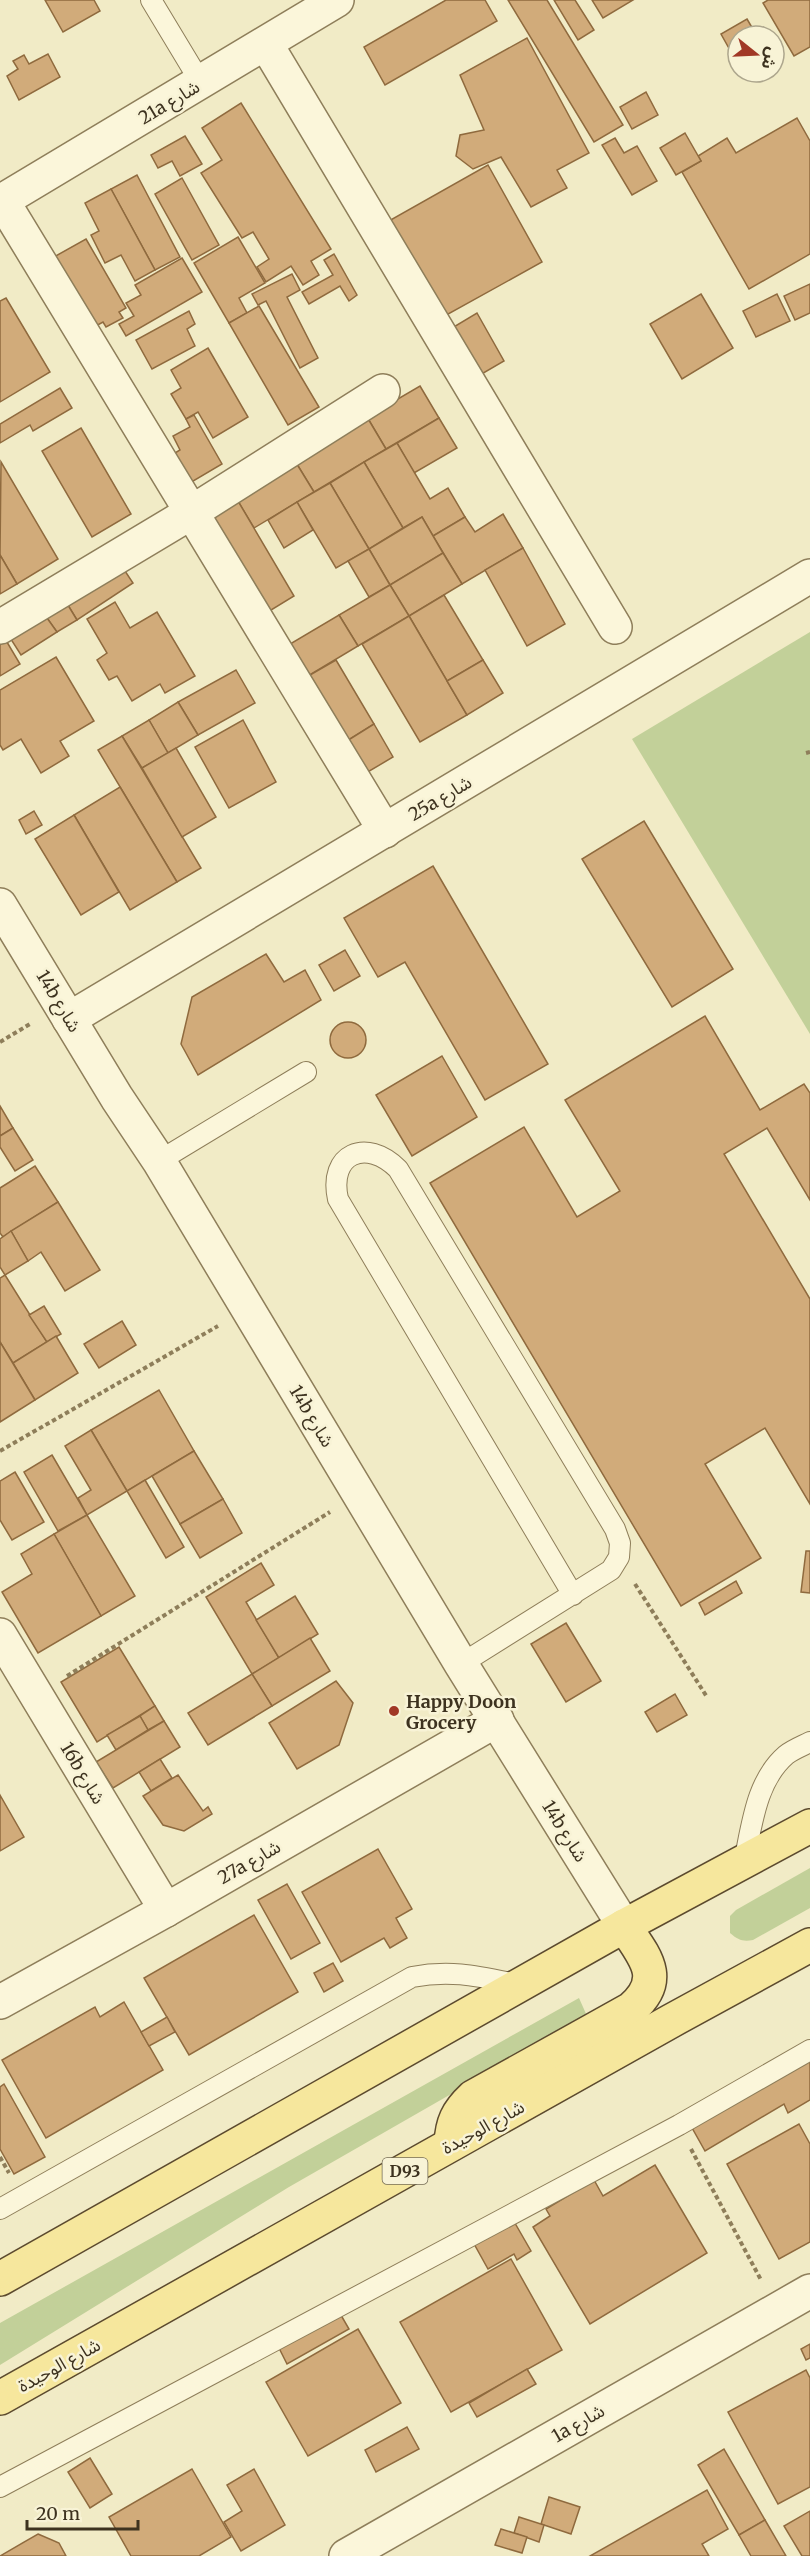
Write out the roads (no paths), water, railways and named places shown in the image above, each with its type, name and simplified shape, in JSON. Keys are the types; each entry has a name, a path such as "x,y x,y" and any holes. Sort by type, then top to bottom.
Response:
{"main road":[{"path":"0,2279 624,1926 810,1827"},
{"path":"451,2144 452,2127 459,2110 473,2097 631,2009 643,1998 650,1983 650,1966 624,1926"},
{"name":"شارع الوحيدة","path":"0,2398 810,1945"}],"street":[{"name":"21a شارع","path":"1,201 337,0"},
{"path":"266,44 615,627"},
{"path":"1,201 385,831"},
{"path":"0,627 192,512 383,392"},
{"name":"25a شارع","path":"69,1019 810,576"},
{"name":"14b شارع","path":"0,905 159,1161 460,1664 624,1926"},
{"name":"16b شارع","path":"0,1635 166,1910"},
{"name":"27a شارع","path":"0,2002 166,1910 497,1720"},
{"name":"1a شارع","path":"346,2556 810,2291"}],"lane":[{"path":"152,0 201,83"},
{"path":"159,1161 306,1072"},
{"path":"460,1664 573,1595 611,1570 619,1557 620,1543 615,1529 398,1168 386,1156 369,1151 353,1155 340,1166 334,1182 338,1199 573,1595"},
{"path":"744,1862 759,1794 771,1773 786,1755 810,1742"},
{"path":"0,2209 412,1977 436,1972 461,1973 521,1985"},
{"path":"0,2487 679,2125 810,2050"}],"place":[{"name":"Happy Doon Grocery","path":"394,1711"}]}
